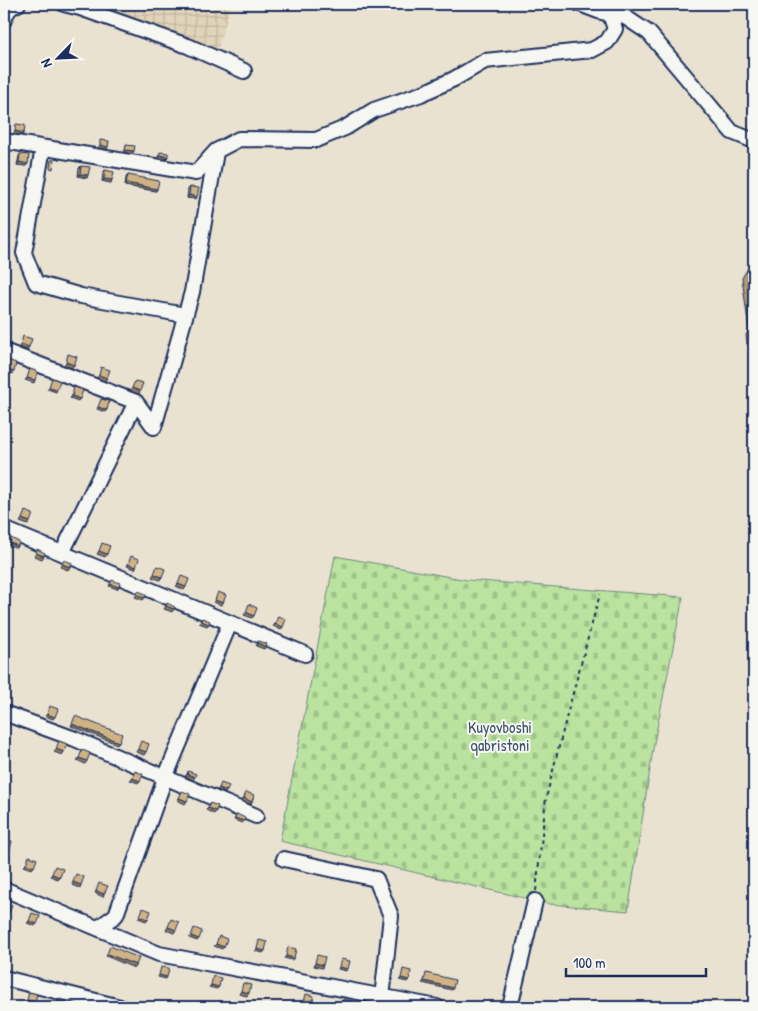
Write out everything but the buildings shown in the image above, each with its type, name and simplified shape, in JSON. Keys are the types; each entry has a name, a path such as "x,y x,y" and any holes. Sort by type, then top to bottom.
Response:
{"street":[{"path":"4,20 6,12 18,4"},
{"path":"64,4 188,46 244,71"},
{"path":"580,4 600,12 625,17 649,33 732,132 754,141"},
{"path":"4,141 196,173 216,151 239,139 316,140 344,128 374,110 421,94 454,79 485,61 592,50 607,42 615,29 610,14"},
{"path":"43,148 24,253 36,283 81,296 185,315"},
{"path":"4,351 136,402 154,427 192,292 216,151"},
{"path":"62,553 136,402"},
{"path":"4,529 305,654"},
{"path":"98,928 116,915 165,778 230,623"},
{"path":"4,712 75,739 256,816"},
{"path":"284,858 376,879 391,916 382,1002"},
{"path":"4,889 159,954 382,1002 438,1007"},
{"path":"510,1007 535,901"},
{"path":"4,978 120,1007"}],"path":[{"path":"535,901 546,798 566,715 600,594"}],"shaded area":[{"path":"95,4 231,4 217,51"}],"green space":[{"name":"Kuyovboshi qabristoni","path":"335,556 467,580 683,597 654,743 628,911 550,904 280,841"}]}
